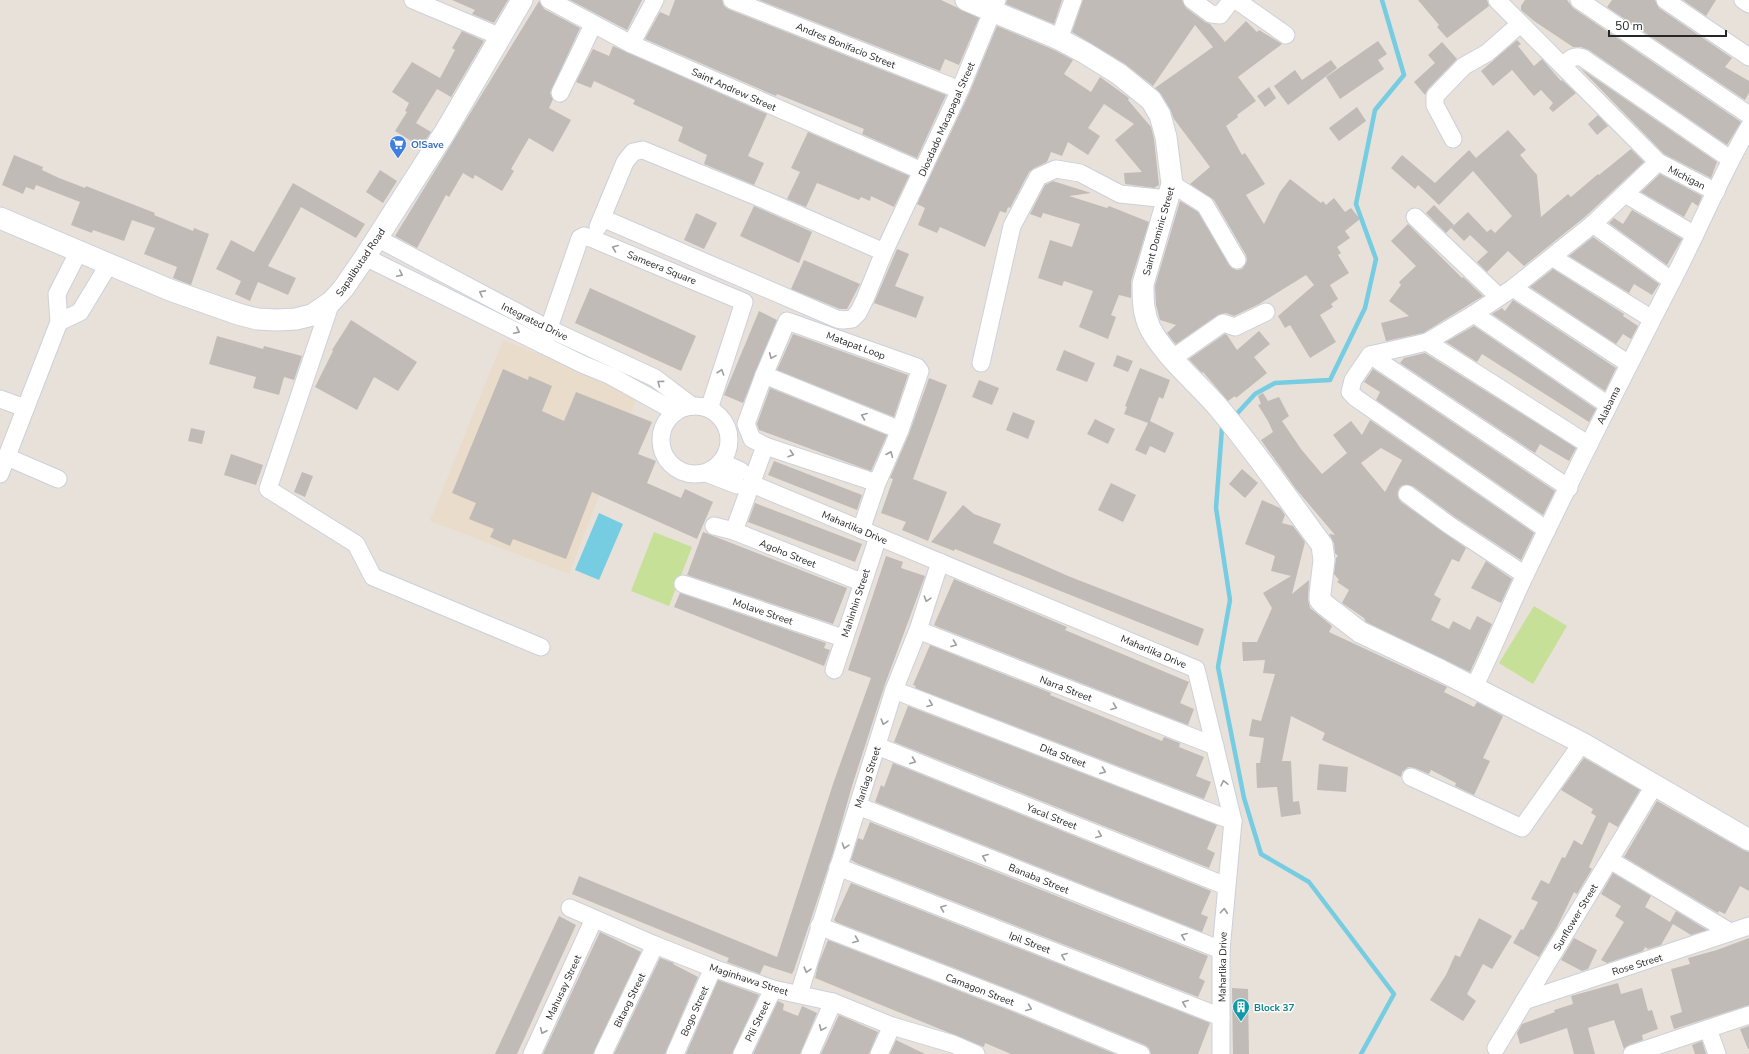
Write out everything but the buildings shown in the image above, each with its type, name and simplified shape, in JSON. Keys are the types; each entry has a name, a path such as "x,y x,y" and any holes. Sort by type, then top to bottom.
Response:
{"street":[{"path":"412,0 501,37"},
{"name":"Sapalibutad Road","path":"0,218 170,290 225,310 257,319 296,319 312,315 331,302 343,289 365,257 445,132 522,0"},
{"name":"Saint Andrew Street","path":"549,0 593,25 631,44 922,171"},
{"path":"631,44 655,0"},
{"name":"Andres Bonifacio Street","path":"732,0 960,90"},
{"name":"Saint Dominic Street","path":"966,0 995,5 1085,53 1119,74 1151,100 1160,115 1166,137 1170,191 1148,262 1143,284 1145,316 1151,330 1218,407 1253,451 1322,545 1324,560 1320,600 1360,632 1474,687"},
{"path":"1059,39 1072,0"},
{"path":"1192,0 1211,14 1220,15 1231,2 1236,0 1286,35"},
{"name":"Michigan","path":"1497,0 1658,162 1716,192"},
{"path":"1579,0 1749,115"},
{"path":"1665,0 1749,57"},
{"path":"1744,0 1749,4"},
{"name":"Diosdado Macapagal Street","path":"602,218 843,320 852,319 858,313 865,299 884,252 960,90 995,5"},
{"path":"1454,139 1435,105 1435,96 1464,66 1487,53 1520,24"},
{"path":"560,93 593,25"},
{"path":"1563,66 1572,58 1578,56 1583,58 1730,159"},
{"name":"Alabama","path":"1474,687 1525,574 1569,488 1608,405 1695,235 1730,159 1749,127"},
{"path":"543,345 580,238 584,236 593,239 629,156 637,150 643,150 765,200 884,252"},
{"path":"1547,530 1356,398 1350,392 1353,380 1370,355 1427,342 1474,314 1506,292 1593,224 1658,162"},
{"path":"981,363 1012,226 1038,177 1056,169 1080,173 1120,194 1170,191 1205,205 1237,260"},
{"path":"1624,194 1695,235"},
{"path":"1415,217 1506,292 1629,364"},
{"path":"1593,224 1672,281"},
{"name":"Integrated Drive","path":"376,238 548,328 655,378 692,406"},
{"name":"Sameera Square","path":"593,239 744,302 709,408"},
{"path":"0,474 59,322 57,294 79,251"},
{"name":"Integrated Drive","path":"365,257 582,364 611,376 676,412"},
{"path":"1552,257 1652,319"},
{"path":"59,322 80,312 109,264"},
{"path":"331,302 268,489 356,544 373,577 541,647"},
{"path":"1174,358 1223,323 1235,327 1266,312"},
{"path":"1474,314 1608,405"},
{"name":"Matapat Loop","path":"861,530 877,483 900,430 920,371 917,367 787,321 764,375 746,424 752,439 765,446 877,483"},
{"path":"1427,342 1589,445"},
{"path":"582,364 590,347"},
{"path":"1370,355 1569,488"},
{"path":"764,375 900,430"},
{"path":"0,399 26,408"},
{"path":"706,473 714,469 727,453 729,443 728,432 724,422 718,414 709,408 692,406 676,412 668,420 663,429 661,440 663,450 668,460 675,468 685,472 695,474 706,473 746,482"},
{"path":"734,531 746,482 765,446"},
{"path":"7,457 58,479"},
{"path":"721,462 746,482"},
{"name":"Maharlika Drive","path":"746,482 1196,669 1233,821 1221,950 1222,1054"},
{"path":"1407,494 1449,525 1525,574"},
{"name":"Agoho Street","path":"714,526 734,531 861,582"},
{"name":"Mahinhin Street","path":"834,670 861,582 878,537"},
{"name":"Marilag Street","path":"800,994 819,926 894,690 918,630 940,562"},
{"name":"Molave Street","path":"683,584 843,638"},
{"name":"Narra Street","path":"918,630 1215,746"},
{"path":"1474,687 1582,743 1749,840"},
{"name":"Dita Street","path":"894,690 1233,821"},
{"path":"1411,777 1522,828 1582,743"},
{"name":"Yacal Street","path":"877,746 1226,886"},
{"name":"Sunflower Street","path":"1496,1048 1654,786"},
{"name":"Banaba Street","path":"858,806 1221,950"},
{"path":"1610,860 1730,932"},
{"name":"Ipil Street","path":"838,867 1221,1017"},
{"name":"Maginhawa Street","path":"570,908 655,945 713,968 773,989 833,1002 951,1049 976,1054"},
{"name":"Mahusay Street","path":"532,1054 594,919"},
{"name":"Camagon Street","path":"819,926 1140,1054"},
{"name":"Rose Street","path":"1524,1001 1749,926"},
{"name":"Bitaog Street","path":"603,1054 655,945"},
{"name":"Bogo Street","path":"675,1054 713,968"},
{"name":"Pili Street","path":"742,1054 773,989"},
{"path":"810,1054 833,1002"},
{"path":"1632,1054 1749,1015"},
{"path":"879,1054 892,1026"},
{"path":"1708,1029 1717,1054"}],"shaded area":[{"path":"503,340 639,393 569,574 430,521"}],"green space":[{"path":"654,532 692,547 669,606 631,591"},
{"path":"1534,606 1567,626 1533,684 1499,663"}],"water":[{"path":"599,513 623,524 599,580 575,570"}],"waterway":[{"path":"1233,418 1255,394 1275,383 1330,380 1365,308 1376,259 1356,204 1375,110 1404,75 1382,0"},
{"path":"1226,425 1222,428 1216,508 1230,600 1218,667 1244,798 1261,854 1309,882 1394,994 1361,1054"}],"place":[{"name":"O!Save","path":"398,159"},
{"name":"Block 37","path":"1241,1022"}]}
